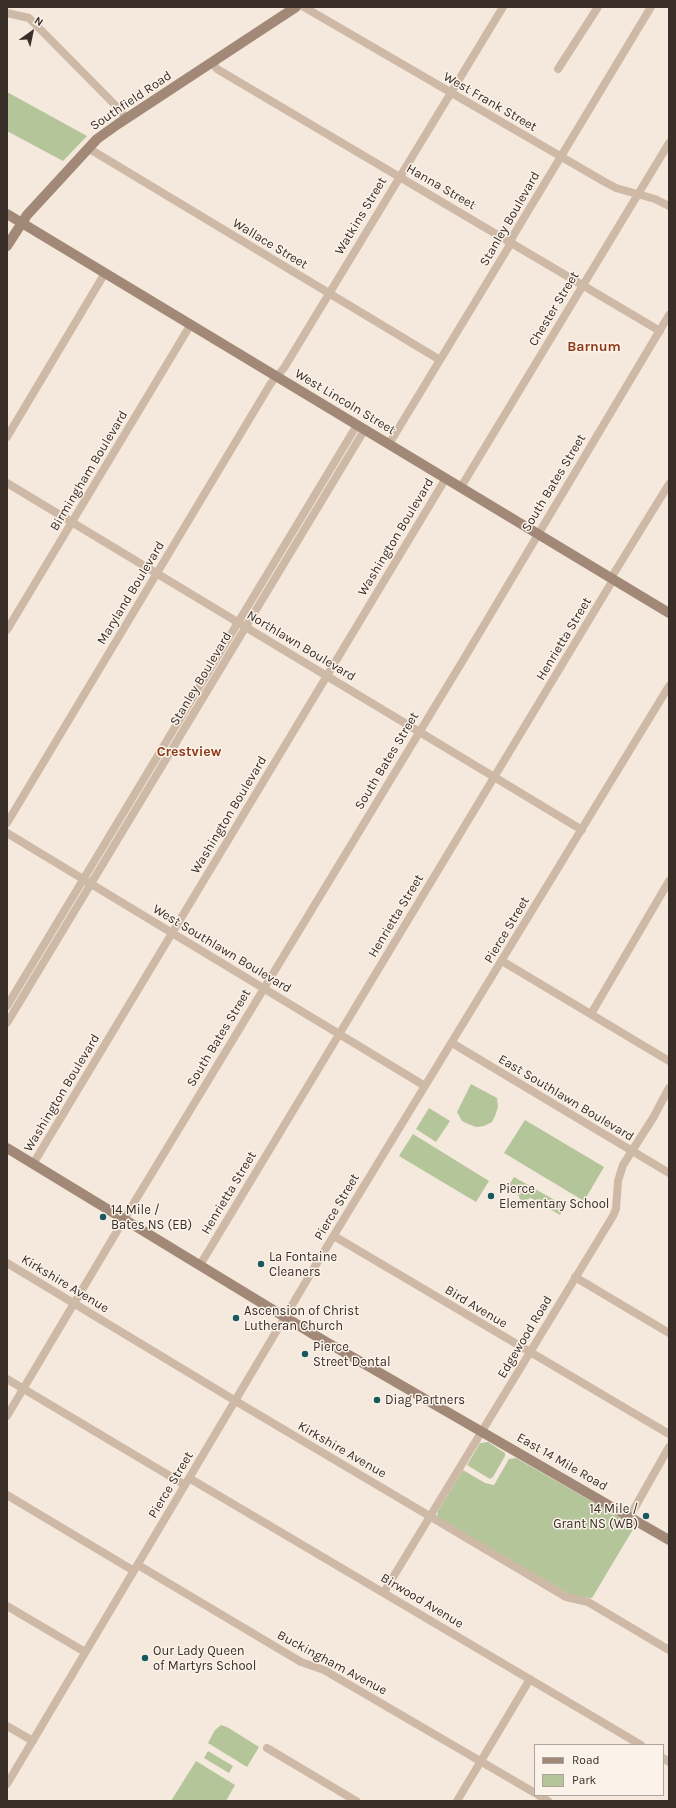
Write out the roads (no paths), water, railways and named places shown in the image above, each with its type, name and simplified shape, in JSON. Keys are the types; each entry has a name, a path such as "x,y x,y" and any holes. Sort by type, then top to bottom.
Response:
{"main road":[{"name":"Southfield Road","path":"7,246 22,222 88,148 107,131 296,7"},
{"name":"West Lincoln Street","path":"7,214 669,613"},
{"name":"East 14 Mile Road","path":"7,1148 285,1317 669,1540"}],"street":[{"name":"West Frank Street","path":"304,7 616,188 655,199 669,206"},
{"name":"Watkins Street","path":"278,376 503,7"},
{"path":"558,69 598,7"},
{"name":"Stanley Boulevard","path":"389,444 651,7"},
{"path":"7,13 29,18 59,46 126,118"},
{"name":"Hanna Street","path":"212,62 218,69 660,331"},
{"name":"Chester Street","path":"461,487 669,144"},
{"name":"Wallace Street","path":"88,148 440,360"},
{"path":"7,437 106,273"},
{"name":"South Bates Street","path":"7,1416 418,731 465,657 669,315"},
{"name":"Birmingham Boulevard","path":"7,630 191,324"},
{"name":"Maryland Boulevard","path":"7,823 271,383 278,376"},
{"name":"Stanley Boulevard","path":"7,1023 19,995 83,879 163,747 242,625 361,427"},
{"name":"Washington Boulevard","path":"34,1164 446,478"},
{"name":"Northlawn Boulevard","path":"7,483 582,830"},
{"name":"Henrietta Street","path":"200,1265 669,484"},
{"name":"Stanley Boulevard","path":"7,1006 19,995 91,884 171,752 242,625"},
{"name":"Pierce Street","path":"7,1784 285,1317 669,686"},
{"path":"163,747 171,752"},
{"name":"West Southlawn Boulevard","path":"7,833 425,1086"},
{"path":"591,1014 669,881"},
{"path":"502,961 669,1060"},
{"name":"East Southlawn Boulevard","path":"452,1043 669,1173"},
{"name":"Edgewood Road","path":"384,1592 613,1216 616,1209 620,1173 669,1088"},
{"name":"Bird Avenue","path":"334,1236 669,1434"},
{"name":"Kirkshire Avenue","path":"7,1263 566,1597 588,1602 669,1650"},
{"path":"575,1277 669,1333"},
{"path":"7,1379 185,1485"},
{"path":"630,1516 669,1447"},
{"name":"Birwood Avenue","path":"190,1478 639,1744"},
{"name":"Buckingham Avenue","path":"7,1495 301,1662 324,1670 534,1792"},
{"path":"7,1606 85,1652"},
{"path":"457,1801 530,1679"},
{"path":"7,1726 33,1741"},
{"path":"267,1748 356,1801"}],"place":[{"name":"Pierce Elementary School","path":"491,1196"},
{"name":"14 Mile / Bates NS (EB)","path":"103,1217"},
{"name":"La Fontaine Cleaners","path":"261,1264"},
{"name":"Ascension of Christ Lutheran Church","path":"236,1318"},
{"name":"Pierce Street Dental","path":"305,1354"},
{"name":"Diag Partners","path":"377,1400"},
{"name":"14 Mile / Grant NS (WB)","path":"646,1516"},
{"name":"Our Lady Queen of Martyrs School","path":"145,1658"}],"district":[{"name":"Barnum","path":"594,347"},
{"name":"Crestview","path":"189,752"}]}
